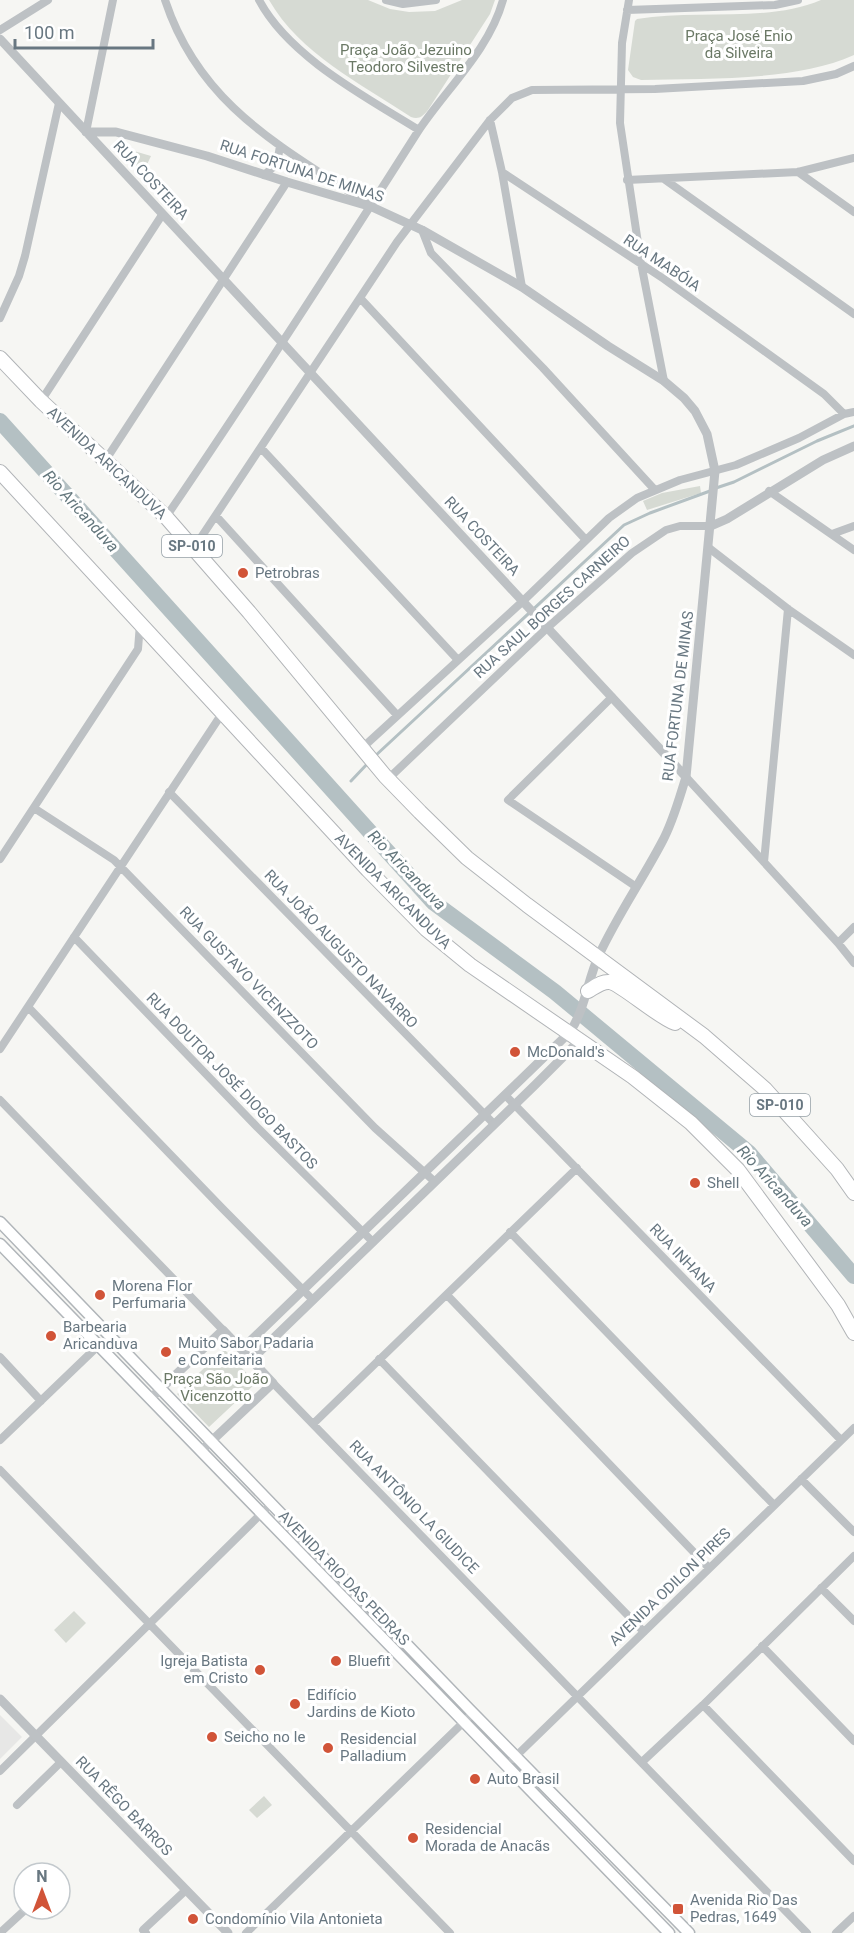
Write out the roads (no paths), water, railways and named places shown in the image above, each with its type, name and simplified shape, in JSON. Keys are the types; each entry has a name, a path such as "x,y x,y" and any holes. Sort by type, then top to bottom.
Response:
{"highway":[{"name":"AVENIDA ARICANDUVA","path":"0,358 41,401 166,517 386,778 467,858 597,958 694,1028 765,1089 837,1169 854,1193"},
{"name":"AVENIDA ARICANDUVA","path":"0,472 360,861 426,929 470,965 633,1077 691,1123 738,1170 838,1305 854,1333"},
{"path":"588,991 601,983 615,984 671,1022 694,1028"}],"main road":[{"name":"AVENIDA RIO DAS PEDRAS","path":"0,1222 473,1713 689,1933"},
{"name":"AVENIDA RIO DAS PEDRAS","path":"0,1244 669,1933"}],"street":[{"path":"0,30 48,0"},
{"path":"86,132 113,0"},
{"path":"165,0 182,42 214,90 235,111 280,146 372,207"},
{"path":"259,0 276,25 307,56 419,130"},
{"path":"386,0 403,4 436,0"},
{"path":"166,517 372,207 419,130 494,25 503,0"},
{"path":"664,381 641,263 620,123 622,44 628,3 775,5 798,0"},
{"path":"0,39 86,132"},
{"path":"194,548 411,224 490,120 513,98 524,92 803,81 836,74 854,66"},
{"path":"0,318 19,276 25,256 59,103"},
{"path":"490,120 502,172 522,287"},
{"name":"RUA FORTUNA DE MINAS","path":"86,132 116,132 207,156 264,176 372,207 411,224 522,287 664,381 695,411 707,434 716,471 716,482 686,777 672,820 662,841 597,958 575,1036"},
{"name":"RUA COSTEIRA","path":"86,132 686,777 854,963"},
{"path":"264,176 277,164 280,146"},
{"path":"627,180 798,172 854,158"},
{"name":"RUA MABÓIA","path":"502,172 641,263 824,394 844,414"},
{"path":"798,172 854,212"},
{"path":"664,179 854,314"},
{"path":"105,461 287,183"},
{"path":"41,401 162,215"},
{"path":"422,230 431,253 543,368 654,489"},
{"path":"361,299 586,540"},
{"path":"363,750 397,715 458,660 525,606 586,540 622,508 654,489 736,465 799,438 844,414 854,412"},
{"name":"RUA SAUL BORGES CARNEIRO","path":"386,778 544,625 632,553 666,530 680,526 711,526 727,519 823,460 854,446"},
{"path":"261,448 458,660"},
{"path":"770,491 854,550"},
{"path":"216,516 397,715"},
{"path":"832,534 854,526"},
{"path":"709,548 788,609 854,655"},
{"path":"764,862 788,609"},
{"path":"0,859 138,649 140,622"},
{"path":"612,697 508,798 510,803 635,886"},
{"path":"0,1049 223,712"},
{"name":"RUA JOÃO AUGUSTO NAVARRO","path":"169,792 494,1124"},
{"name":"RUA GUSTAVO VICENZZOTO","path":"34,808 114,860 375,1128 434,1181"},
{"path":"838,943 854,927"},
{"name":"RUA DOUTOR JOSÉ DIOGO BASTOS","path":"74,937 373,1242"},
{"path":"28,1008 313,1300"},
{"path":"242,1349 506,1095 575,1036"},
{"path":"251,1360 515,1105 575,1036"},
{"name":"RUA INHANA","path":"506,1095 841,1440"},
{"name":"RUA ANTÔNIO LA GIUDICE","path":"0,1100 807,1933"},
{"path":"313,1424 577,1168"},
{"path":"510,1232 774,1505"},
{"path":"447,1295 709,1568"},
{"path":"150,1399 223,1330"},
{"path":"0,1440 99,1345"},
{"path":"0,1357 41,1401"},
{"path":"380,1359 644,1632"},
{"path":"201,1450 273,1383"},
{"name":"AVENIDA ODILON PIRES","path":"506,1767 577,1695 854,1428"},
{"path":"0,1470 450,1933"},
{"path":"801,1479 854,1532"},
{"path":"0,1771 271,1503"},
{"path":"642,1762 854,1556"},
{"path":"821,1588 854,1621"},
{"path":"762,1646 854,1741"},
{"name":"RUA RÊGO BARROS","path":"0,1699 228,1933"},
{"path":"703,1705 854,1861"},
{"path":"246,1933 473,1713"},
{"path":"17,1805 61,1762"},
{"path":"146,1933 143,1930 186,1890"},
{"path":"836,1933 854,1916"},
{"path":"669,1933 678,1921"}],"waterway":[{"name":"Rio Aricanduva","path":"0,421 433,902 555,992 749,1153 854,1276"},
{"path":"716,488 734,482 817,441 854,426"},
{"path":"374,757 624,525 710,491"},
{"path":"351,781 369,762"}],"place":[{"name":"Petrobras","path":"243,573"},
{"name":"McDonald's","path":"515,1052"},
{"name":"Shell","path":"695,1183"},
{"name":"Morena Flor Perfumaria","path":"100,1295"},
{"name":"Barbearia Aricanduva","path":"51,1336"},
{"name":"Muito Sabor Padaria e Confeitaria","path":"166,1352"},
{"name":"Bluefit","path":"336,1661"},
{"name":"Igreja Batista em Cristo","path":"260,1670"},
{"name":"Edifício Jardins de Kioto","path":"295,1704"},
{"name":"Seicho no Ie","path":"212,1737"},
{"name":"Residencial Palladium","path":"328,1748"},
{"name":"Auto Brasil","path":"475,1779"},
{"name":"Residencial Morada de Anacãs","path":"413,1838"},
{"name":"Avenida Rio Das Pedras, 1649","path":"678,1909"},
{"name":"Condomínio Vila Antonieta","path":"193,1919"}],"park label":[{"name":"Praça José Enio da Silveira","path":"739,44"},
{"name":"Praça João Jezuino Teodoro Silvestre","path":"406,58"},
{"name":"Praça São João Vicenzotto","path":"216,1388"}]}
